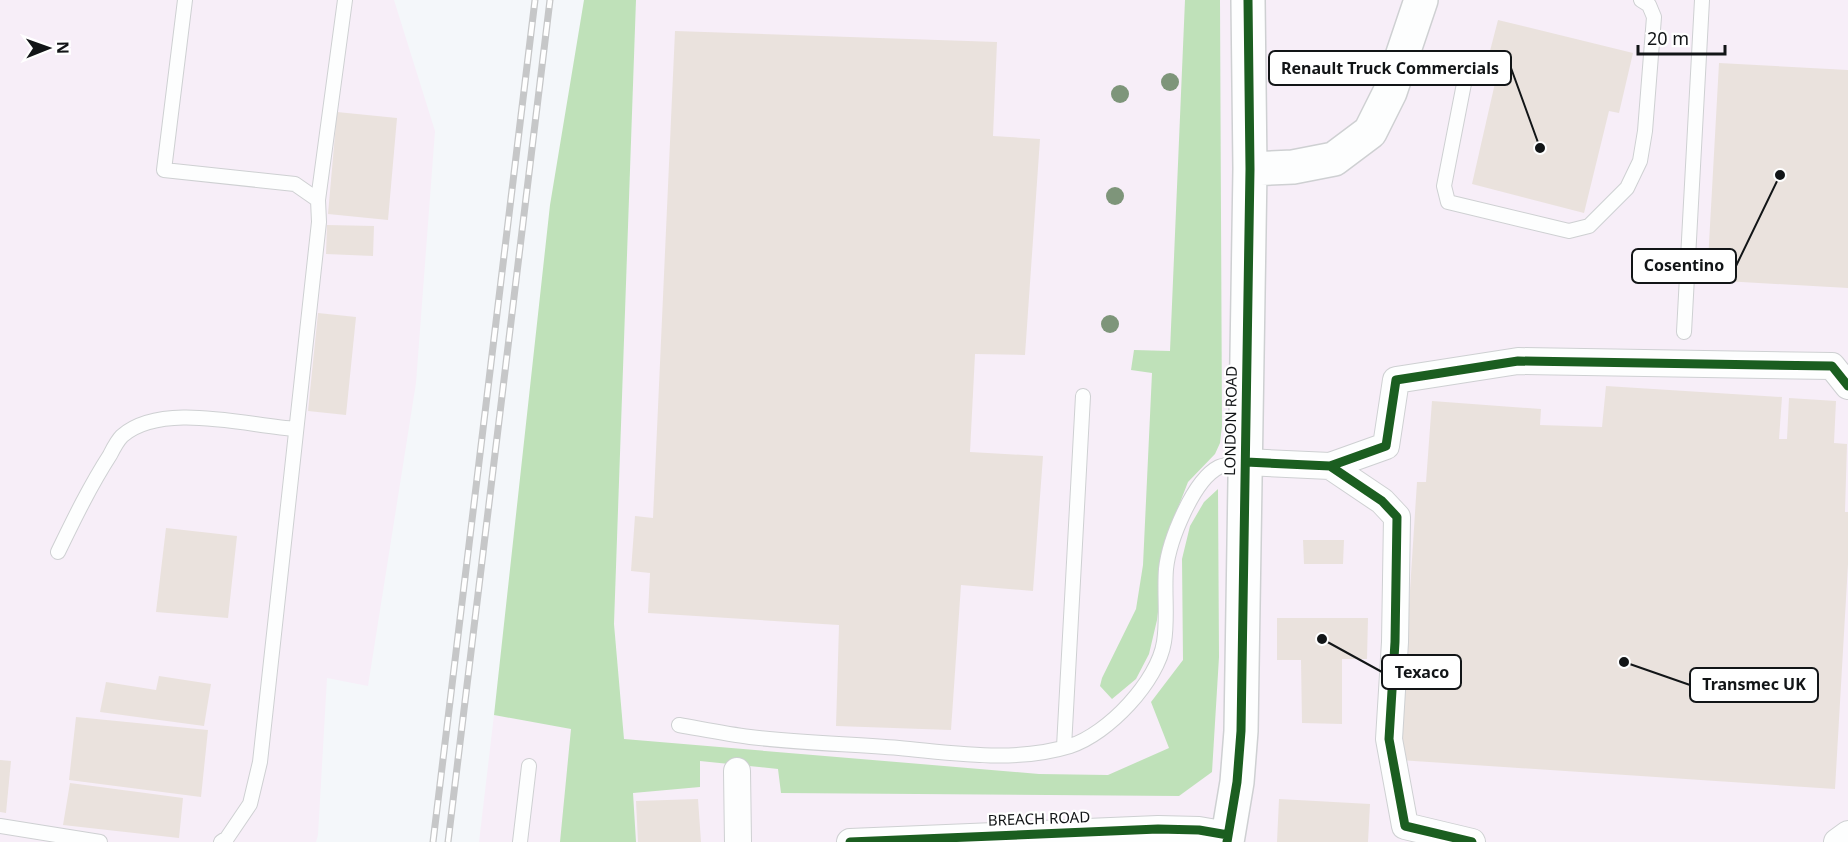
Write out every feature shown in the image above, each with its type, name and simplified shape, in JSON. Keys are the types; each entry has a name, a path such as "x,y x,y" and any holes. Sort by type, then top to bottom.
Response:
{"street":[{"name":"LONDON ROAD","path":"1227,838 1237,782 1240,731 1250,169 1248,0"},
{"path":"1250,169 1293,167 1334,159 1370,132 1390,92 1421,0"},
{"path":"1246,462 1330,466 1386,446 1396,380 1518,361 1833,366 1848,386"},
{"path":"1330,466 1382,501 1397,517 1395,642 1389,739 1405,826 1472,842"},
{"path":"737,771 738,842"},
{"name":"BREACH ROAD","path":"850,842 1158,829 1198,830 1227,838"},
{"path":"1837,842 1848,834"}],"lane":[{"path":"185,0 164,170 295,184 318,200"},
{"path":"221,842 227,838 250,804 260,762 319,222 318,200 345,0"},
{"path":"1469,58 1444,186 1448,202 1569,231 1589,226 1627,188 1640,161 1645,131 1654,17 1649,5 1641,0"},
{"path":"1684,332 1702,0"},
{"path":"1064,747 1083,396"},
{"path":"58,552 121,436 144,422 182,418 210,419 297,429"},
{"path":"678,725 751,737 984,755 1036,754 1072,745 1127,708 1151,676 1164,644 1166,568 1175,536 1203,480 1220,467 1246,462"},
{"path":"520,842 529,766"},
{"path":"0,826 100,842"}],"shaded area":[{"path":"0,0 394,0 435,131 416,383 368,686 327,678 316,842 0,842"},
{"path":"636,0 1848,0 1848,842 479,842 494,715 624,738 614,624"}],"green space":[{"path":"584,0 636,0 614,624 624,739 1039,774 1108,775 1169,748 1151,702 1183,660 1182,559 1190,526 1204,502 1218,489 1219,657 1212,772 1179,796 781,793 778,769 700,761 700,787 633,793 636,842 560,842 571,729 494,715 550,205"},
{"path":"1185,0 1220,0 1222,426 1220,443 1215,454 1188,482 1174,518 1165,554 1157,620 1149,654 1136,679 1112,699 1100,686 1136,609 1143,565 1152,373 1131,370 1134,350 1170,351"}],"building":[{"path":"1498,20 1633,53 1619,113 1609,111 1584,213 1472,184 1495,83 1483,78"},
{"path":"675,31 997,42 993,136 1040,139 1025,355 975,354 970,452 1043,456 1033,591 961,585 951,730 836,726 839,625 648,613 650,573 631,571 635,516 653,518"},
{"path":"1719,63 1848,70 1848,288 1707,280"},
{"path":"337,112 397,118 388,220 328,214"},
{"path":"327,225 374,226 373,256 326,254"},
{"path":"318,313 356,317 346,415 308,411"},
{"path":"1606,386 1782,397 1779,439 1787,439 1789,398 1836,401 1834,443 1847,444 1845,512 1848,512 1848,564 1835,789 1399,760 1417,482 1426,482 1432,401 1541,409 1540,425 1602,427"},
{"path":"166,528 237,536 228,618 156,612"},
{"path":"1303,540 1344,540 1343,564 1304,564"},
{"path":"1277,618 1368,618 1367,659 1342,659 1342,724 1302,723 1301,660 1277,660"},
{"path":"159,676 211,684 204,726 100,712 106,682 156,690"},
{"path":"76,717 208,730 201,797 69,780"},
{"path":"0,760 11,761 6,813 0,812"},
{"path":"70,783 183,798 179,838 63,825"},
{"path":"698,799 701,842 638,842 636,801"},
{"path":"1279,799 1370,804 1368,842 1277,842"}],"railway":[{"path":"433,842 535,0"},
{"path":"448,842 550,0"}],"cycle path":[{"path":"1227,842 1237,782 1241,731 1250,169 1248,0"},
{"path":"1246,462 1330,466 1386,446 1396,380 1518,361 1832,366 1848,386"},
{"path":"1330,466 1382,501 1397,517 1395,642 1389,739 1405,826 1472,842"},
{"path":"850,842 1158,829 1199,830 1228,835"}],"place":[{"name":"Renault Truck Commercials","path":"1540,148"},
{"name":"Cosentino","path":"1780,175"},
{"name":"Texaco","path":"1322,639"},
{"name":"Transmec UK","path":"1624,662"}]}
